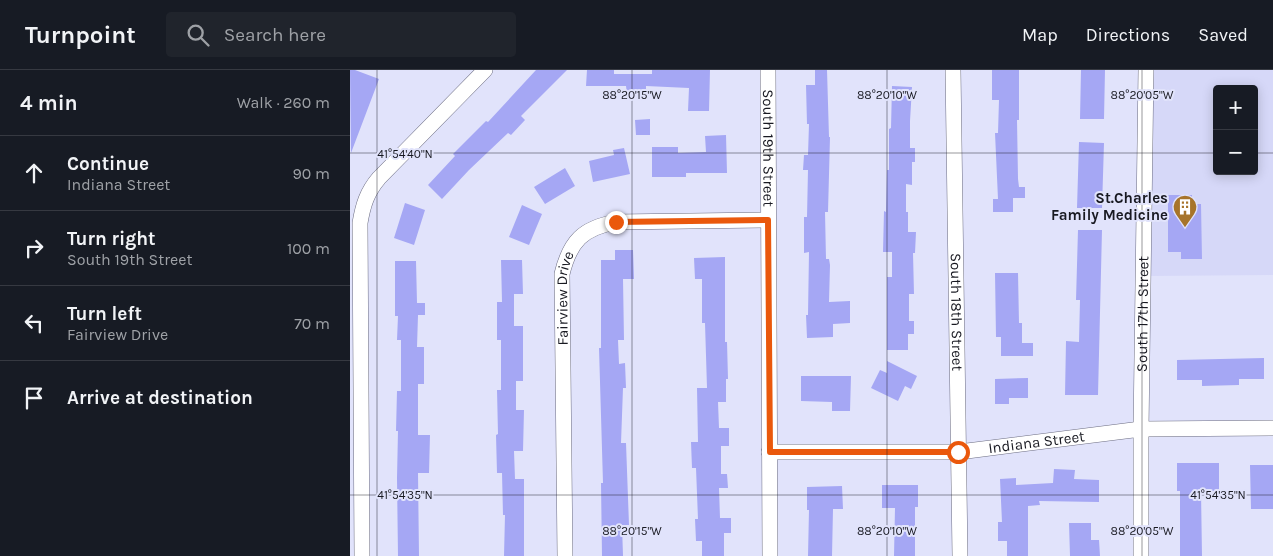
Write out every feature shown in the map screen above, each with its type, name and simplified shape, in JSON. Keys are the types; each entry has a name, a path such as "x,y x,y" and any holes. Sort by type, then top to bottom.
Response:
{"street":[{"path":"362,556 360,223 362,207 367,194 379,178 485,70"},
{"name":"South 19th Street","path":"768,70 770,556"},
{"name":"South 18th Street","path":"953,70 960,556"},
{"name":"South 17th Street","path":"1141,556 1146,70"},
{"name":"Fairview Drive","path":"565,556 562,274 566,256 575,241 586,232 601,225 616,222 768,220"},
{"name":"Indiana Street","path":"770,452 958,452 1141,429 1273,428"}],"shaded area":[{"path":"1151,70 1273,70 1273,275 1149,276"}],"building":[{"path":"350,70 379,79 351,153"},
{"path":"536,70 567,70 521,116 525,120 511,135 508,133 442,199 428,185 455,156 453,154 486,121 488,122"},
{"path":"587,70 614,70 614,74 652,74 652,70 710,70 709,111 688,111 689,88 646,86 646,93 627,94 626,86 586,86"},
{"path":"815,70 827,70 830,137 828,212 825,212 826,259 829,259 830,265 829,302 850,301 850,323 833,324 833,337 807,338 806,315 808,315 809,252 804,253 804,217 807,217 808,170 803,170 804,155 808,155 809,124 807,124 806,85 815,85"},
{"path":"992,70 1019,70 1019,120 1017,120 1018,179 1019,187 1025,187 1025,198 1013,198 1013,212 993,212 993,199 998,199 995,133 998,133 999,100 992,100"},
{"path":"1081,70 1105,70 1104,119 1080,119"},
{"path":"892,86 912,87 910,148 915,148 915,162 912,162 912,185 906,184 906,212 908,212 908,232 916,232 915,253 913,253 914,294 909,294 909,321 914,321 914,334 908,334 908,350 887,350 887,277 892,277 892,252 883,252 887,170 889,170"},
{"path":"650,119 650,135 636,135 635,120"},
{"path":"726,135 727,173 686,173 686,177 652,177 652,147 678,147 678,153 706,152 705,136"},
{"path":"1079,142 1104,143 1102,208 1077,208"},
{"path":"624,148 630,174 593,182 589,161 614,155 613,150"},
{"path":"565,168 575,186 545,204 534,187"},
{"name":"St.Charles Family Medicine","path":"1168,195 1192,195 1192,204 1201,204 1202,259 1181,259 1181,252 1168,252"},
{"path":"405,203 425,210 414,245 394,238"},
{"path":"522,205 542,214 529,245 509,237"},
{"path":"1078,230 1102,230 1098,395 1065,395 1066,341 1079,342 1080,300 1076,300"},
{"path":"615,250 633,250 634,279 623,279 624,340 618,340 619,364 625,363 626,388 623,388 621,443 626,443 629,525 622,525 623,556 602,556 601,483 603,483 599,348 601,348 601,260 615,260"},
{"path":"725,257 725,342 727,342 728,379 726,379 726,402 718,402 719,428 729,428 729,446 721,446 721,474 727,474 728,488 719,488 720,518 731,518 731,533 724,533 724,556 702,556 702,541 696,541 695,519 698,519 696,468 692,468 691,442 698,442 697,388 707,388 705,323 702,323 702,279 695,279 694,258"},
{"path":"501,260 522,260 523,294 514,294 514,326 523,326 523,381 516,381 516,410 524,410 523,451 514,451 515,479 524,479 524,556 504,556 505,515 503,515 502,473 497,473 497,390 501,390 501,340 497,340 497,302 502,302"},
{"path":"395,261 416,261 417,303 425,303 425,315 418,315 417,347 424,347 424,384 418,384 418,435 430,435 429,473 418,473 419,556 398,556 398,431 396,431 397,391 401,391 401,340 397,340 398,316 395,316"},
{"path":"995,273 1018,273 1019,323 1022,323 1022,343 1033,343 1033,356 1001,356 1001,337 996,337"},
{"path":"1264,358 1264,379 1239,379 1239,385 1202,386 1202,380 1177,380 1177,360"},
{"path":"887,361 917,376 911,389 905,386 898,401 871,388 880,370 887,373"},
{"path":"801,376 851,376 850,411 832,411 832,402 801,401"},
{"path":"1028,378 1028,398 1009,398 1009,404 995,404 995,379"},
{"path":"1177,463 1219,463 1219,491 1201,491 1202,556 1180,556 1180,491 1177,491"},
{"path":"1250,465 1273,465 1273,509 1251,509"},
{"path":"1054,469 1075,470 1074,479 1099,480 1099,502 1039,501 1040,505 1028,506 1028,556 1007,556 1007,541 998,541 998,522 1002,522 1000,479 1016,478 1016,485 1053,483"},
{"path":"882,485 918,485 918,507 915,507 915,556 894,556 895,508 882,508"},
{"path":"842,486 843,509 833,509 832,556 808,556 809,510 807,510 807,487"},
{"path":"1069,523 1091,523 1091,540 1099,540 1100,556 1070,556"}],"place":[{"name":"St.Charles Family Medicine","path":"1185,228"}],"route":[{"path":"616,222 768,220 770,452 958,452"}]}
